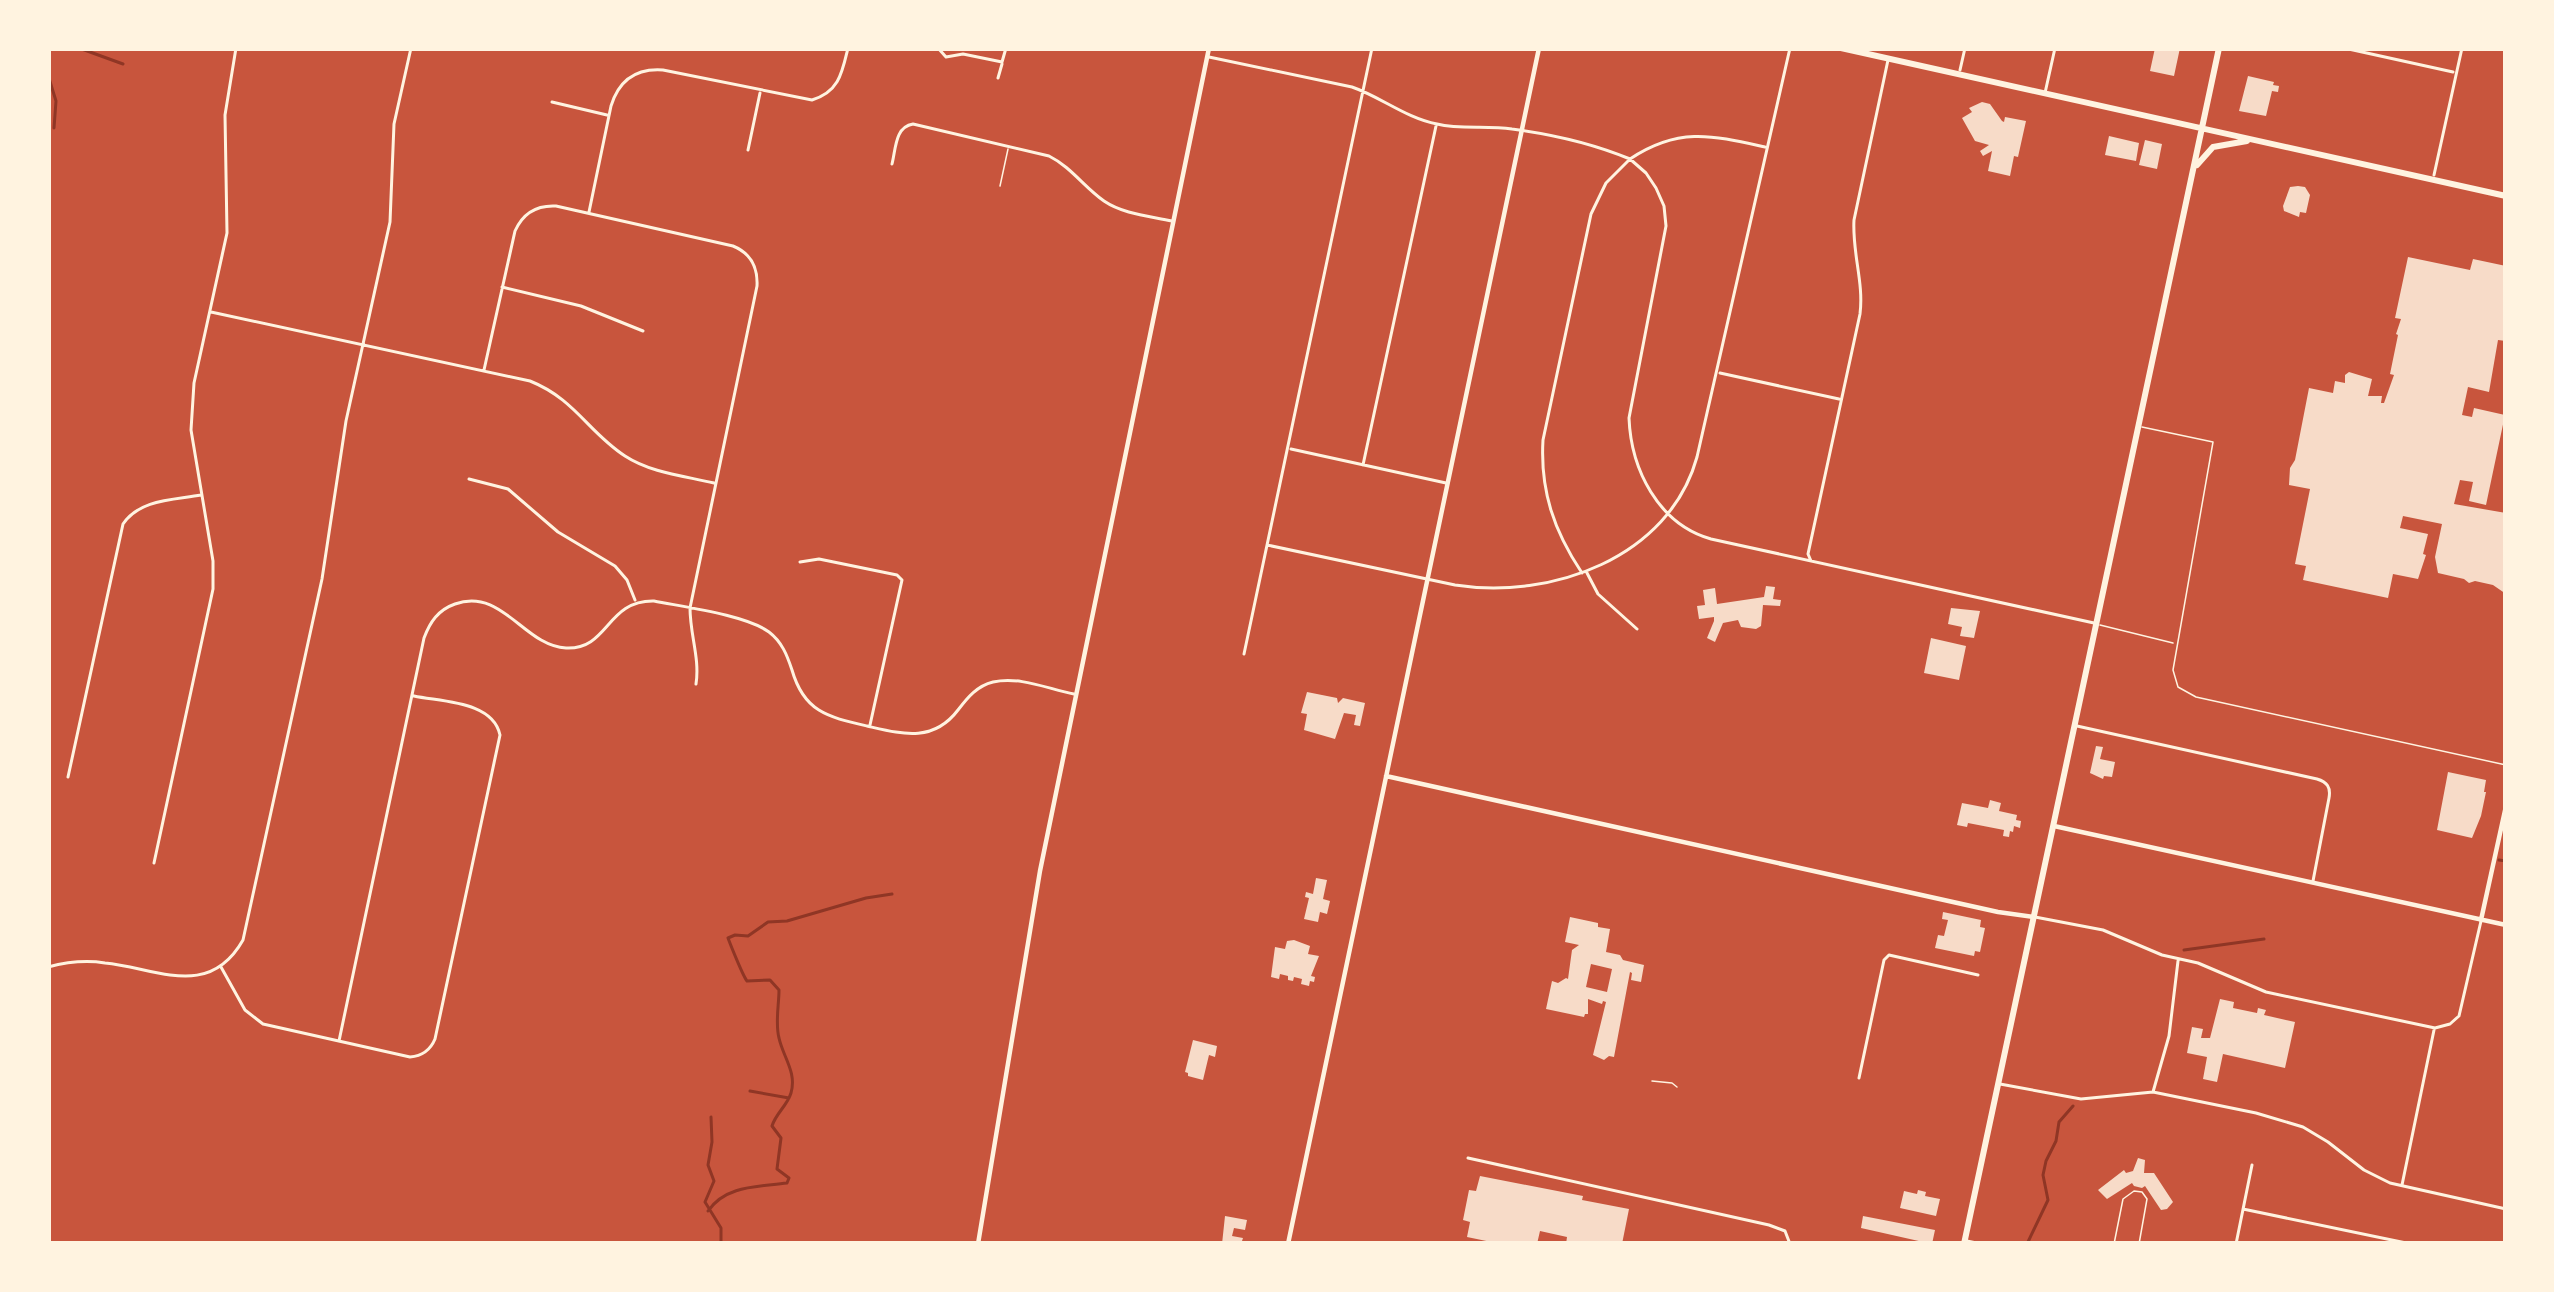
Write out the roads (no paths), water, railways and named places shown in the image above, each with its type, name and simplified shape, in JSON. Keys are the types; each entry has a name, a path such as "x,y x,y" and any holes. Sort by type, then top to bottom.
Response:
{"main road":[{"path":"1840,48 2506,196"},
{"path":"1965,1242 2219,48"},
{"path":"2195,168 2213,147 2263,142"}],"street":[{"path":"154,863 213,589 213,560 190,410 228,221 225,115 236,48"},
{"path":"48,967 97,962 186,977 204,975 221,967 236,951 246,930 324,567 346,421 390,222 394,124 411,48"},
{"path":"589,214 614,98 631,76 648,69 663,70 802,100 824,97 838,83 848,48"},
{"path":"938,48 946,57 963,54 1002,62"},
{"path":"998,78 1006,48"},
{"path":"978,1244 1039,876 1209,48"},
{"path":"1244,654 1372,48"},
{"path":"1288,1244 1540,48"},
{"path":"1267,545 1427,579 1503,589 1584,573 1636,543 1669,513 1693,472 1790,48"},
{"path":"1959,74 1965,48"},
{"path":"2044,93 2055,48"},
{"path":"2344,48 2456,73"},
{"path":"2433,180 2462,48"},
{"path":"1207,57 1364,91 1436,124 1522,131 1630,159 1656,188 1666,226 1631,400 1630,435 1642,478 1669,513 1701,536 2096,623"},
{"path":"1811,562 1808,554 1862,298 1854,220 1888,58"},
{"path":"748,150 761,91"},
{"path":"552,102 609,115"},
{"path":"892,164 899,134 910,124 1040,153 1058,160 1115,207 1174,221"},
{"path":"1363,465 1436,124"},
{"path":"1637,629 1598,594 1562,541 1543,476 1544,440 1591,214 1606,183 1630,159 1658,143 1689,135 1716,136 1766,147"},
{"path":"484,370 515,231 526,214 537,208 550,206 733,246 755,266 757,286 690,608 696,684"},
{"path":"502,287 581,306 644,331"},
{"path":"210,312 530,381 575,408 614,448 637,463 716,483"},
{"path":"1716,373 1841,399"},
{"path":"1288,448 1448,483"},
{"path":"470,478 508,489 558,532 615,566 627,580 635,602"},
{"path":"68,777 123,524 144,506 202,495"},
{"path":"800,562 819,559 897,575 902,580 870,727"},
{"path":"339,1041 426,633 434,618 449,606 472,600 490,604 546,642 568,648 593,640 635,602 654,601 749,622 766,630 784,649 797,686 810,705 830,717 908,734 934,731 976,690 999,681 1022,681 1076,695"},
{"path":"221,967 240,1003 269,1026 410,1057 422,1054 434,1042 500,735 497,724 481,710 412,695"},
{"path":"2075,726 2326,783 2329,798 2313,883"},
{"path":"1386,776 1998,912 2103,930 2266,992 2435,1028 2458,1016 2506,806"},
{"path":"2054,826 2506,925"},
{"path":"1859,1078 1884,960 1889,955 1978,974"},
{"path":"2153,1092 2169,1037 2178,959"},
{"path":"2401,1187 2435,1028"},
{"path":"1998,1083 2080,1099 2153,1092 2256,1113 2303,1127 2364,1170 2401,1187 2506,1209"},
{"path":"1468,1158 1769,1225 1785,1232 1790,1244"},
{"path":"2236,1244 2252,1165"},
{"path":"2243,1209 2411,1244"},
{"path":"1965,1242 1981,1244"}],"lane":[{"path":"1000,187 1008,146"},
{"path":"2138,426 2213,442 2173,676 2179,687 2190,695 2506,765"},
{"path":"2096,623 2178,644"},
{"path":"2114,1244 2123,1199 2138,1191 2148,1204 2139,1244"}],"waterway":[{"path":"79,48 123,64"},
{"path":"48,75 56,101 54,128"},
{"path":"2499,860 2506,861"},
{"path":"708,1211 733,1192 787,1183 789,1178 777,1169 781,1138 772,1126 792,1085 778,1032 779,990 770,980 747,981 728,938 748,936 768,922 892,894"},
{"path":"2184,950 2264,939"},
{"path":"750,1091 789,1098"},
{"path":"2027,1244 2048,1200 2043,1175 2046,1161 2059,1122 2073,1106"},
{"path":"711,1117 708,1165 714,1181 705,1202 721,1228 721,1244"}]}
